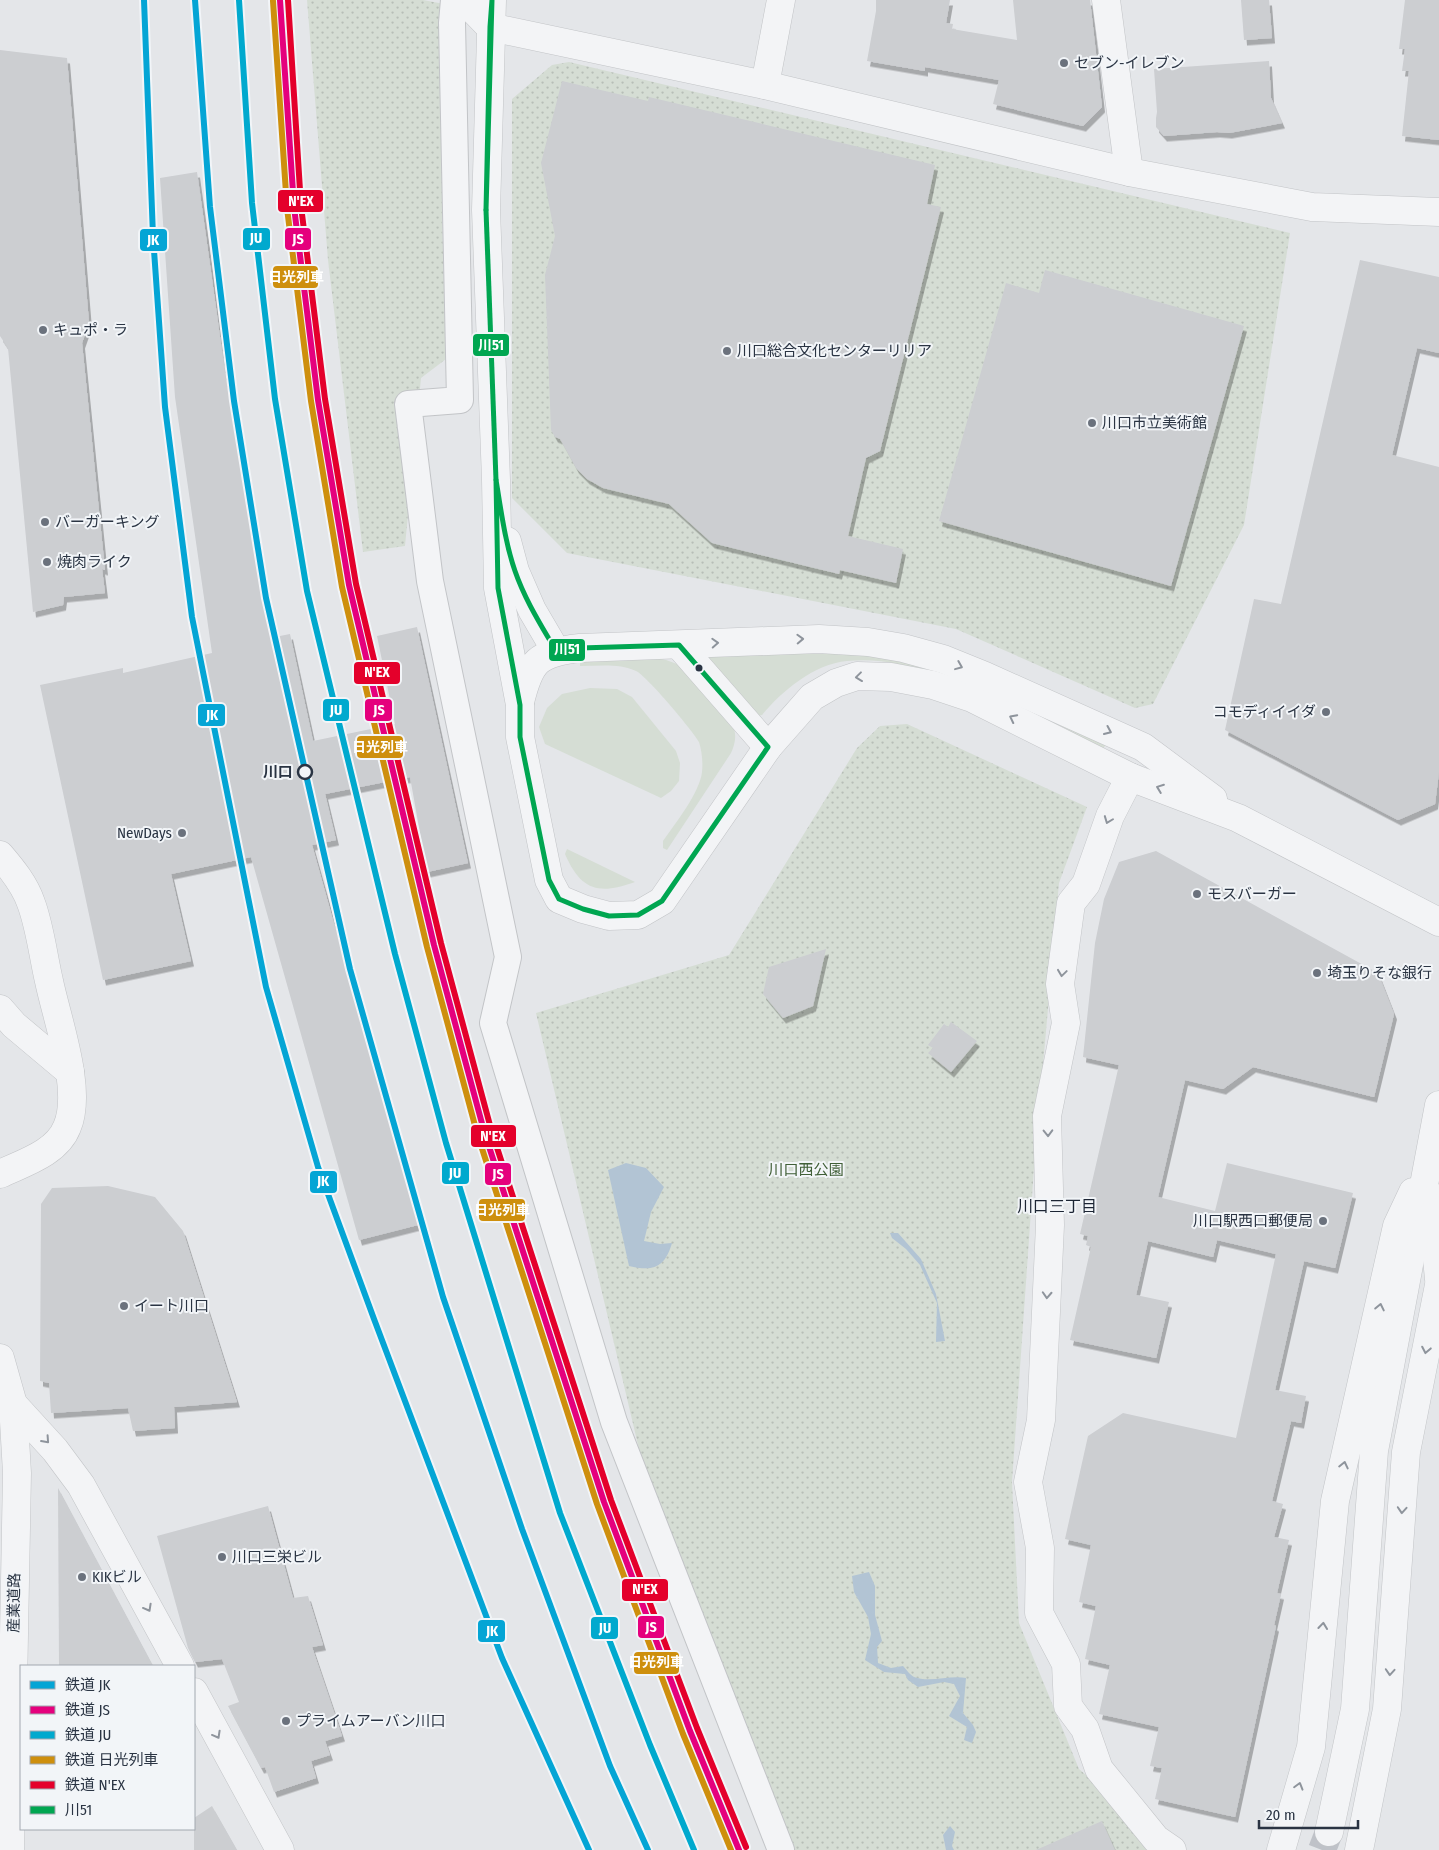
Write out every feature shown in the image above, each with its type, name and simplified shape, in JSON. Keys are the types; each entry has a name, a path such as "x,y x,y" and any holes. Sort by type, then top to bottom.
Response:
{"street":[{"path":"454,0 452,23 460,400 408,404 430,581 508,957 493,1023 614,1422 781,1850"},
{"path":"464,0 490,27 765,85 1130,172 1312,207 1439,212"},
{"path":"492,0 486,210 498,588 520,705 520,737 549,880 559,899 583,910 609,916 638,915 662,901 768,747 812,697 857,676 892,677 933,685 972,698 1130,777 1238,818 1439,922"},
{"path":"765,85 781,0"},
{"path":"1106,0 1130,172"},
{"path":"496,480 505,534 515,571 532,610 556,651"},
{"path":"520,705 526,676 539,659 556,651 580,648 819,639 903,648 943,659 1143,747 1238,818"},
{"path":"679,645 768,747"},
{"path":"1130,777 1110,816 1086,884 1071,903 1060,984 1066,1023 1047,1116 1050,1225 1041,1420 1028,1482 1040,1548 1039,1613 1066,1664 1068,1706 1085,1729 1099,1769 1156,1839 1172,1850"},
{"path":"0,855 13,871 31,902 70,1072 73,1104 68,1126 61,1138 48,1150 0,1174"},
{"path":"0,1009 14,1025 70,1072"},
{"path":"1329,1832 1355,1709 1374,1452 1439,1105"},
{"path":"1428,1162 1439,1279"},
{"path":"1281,1850 1311,1747 1335,1501 1397,1226 1428,1162"},
{"path":"1359,1850 1387,1709 1406,1452 1439,1285"},
{"name":"産業道路","path":"0,1358 13,1404 16,1473 7,1590 10,1850"},
{"path":"13,1404 55,1450 81,1485 179,1665"},
{"path":"195,1694 280,1850"}],"green space":[{"path":"307,0 423,0 444,4 442,212 446,359 421,378 405,546 363,552 328,260"},
{"path":"569,62 1290,233 1244,525 1153,704 1135,708 956,629 567,553 512,498 512,99 552,65"},
{"path":"857,651 943,670 1106,744 1103,749 927,672 888,662 867,660 835,663 811,673 789,688 762,715 758,716 701,656"},
{"path":"655,658 677,664 708,694 730,720 735,737 731,753 667,850 663,848 663,841 686,808 700,780 702,761 699,742 669,704 636,671 616,666 580,666 580,661"},
{"path":"590,688 617,689 632,697 676,751 680,763 679,781 671,791 661,798 545,744 539,727 547,708 562,694"},
{"name":"川口西公園","path":"907,724 1087,807 1059,883 1034,1168 1012,1482 1019,1623 1079,1769 1172,1850 790,1850 647,1483 536,1013 729,955 857,748 880,726"},
{"path":"567,849 635,882 611,888 601,889 592,887 578,876 571,866 565,854"}],"water":[{"path":"626,1163 646,1168 664,1187 651,1212 644,1241 660,1244 672,1243 666,1258 652,1268 629,1266 608,1170"},
{"path":"890,1233 898,1233 921,1259 936,1294 945,1341 936,1342 937,1303 920,1265 906,1249 892,1238"},
{"path":"869,1572 875,1586 875,1615 882,1641 877,1647 878,1663 891,1668 903,1666 914,1677 920,1679 966,1678 963,1713 976,1732 972,1743 964,1740 967,1727 949,1716 960,1696 954,1684 944,1682 918,1687 908,1680 905,1674 884,1672 865,1660 871,1634 868,1617 854,1592 852,1576"},
{"path":"950,1826 955,1832 952,1846 954,1850 946,1850 943,1835"}],"building":[{"path":"876,0 950,0 946,23 953,24 952,29 1017,40 1013,0 1090,0 1102,107 1083,126 993,104 999,80 925,67 925,71 867,61 876,11"},
{"path":"1241,0 1269,0 1272,38 1244,40"},
{"path":"1405,0 1439,0 1439,140 1402,136 1409,71 1402,71 1405,49 1399,49"},
{"name":"キュポ・ラ","path":"0,50 67,58 89,323 82,343 105,570 102,569 105,593 64,597 63,605 33,612 8,348 0,336"},
{"path":"1269,61 1271,98 1282,123 1229,133 1217,132 1164,136 1156,127 1157,112 1154,69"},
{"name":"川口総合文化センターリリア","path":"562,81 648,101 649,97 935,165 927,204 941,207 880,451 866,458 848,536 903,549 896,583 840,570 839,574 712,543 669,504 603,488 587,479 576,468 560,439 555,437 551,430 545,275 555,236 541,163"},
{"path":"197,172 228,394 270,638 290,634 313,741 395,724 377,636 417,627 468,863 427,872 410,777 325,794 336,840 312,845 418,1225 359,1240 251,857 171,874 191,961 103,980 40,685 123,668 123,673 212,653 175,397 160,178"},
{"path":"1360,260 1439,277 1439,353 1417,348 1392,455 1439,467 1439,772 1435,804 1398,820 1225,730 1254,599 1281,604"},
{"name":"川口市立美術館","path":"1045,270 1244,326 1171,586 939,521 1006,283 1039,293"},
{"path":"1156,851 1378,973 1394,1014 1374,1097 1253,1067 1223,1089 1185,1080 1158,1197 1215,1211 1227,1163 1353,1193 1335,1268 1304,1261 1275,1390 1306,1396 1301,1423 1291,1421 1272,1501 1283,1504 1274,1537 1289,1540 1277,1593 1281,1594 1274,1625 1276,1626 1235,1817 1155,1799 1162,1768 1150,1766 1159,1727 1099,1714 1110,1665 1085,1659 1096,1606 1079,1602 1091,1545 1065,1539 1088,1436 1123,1413 1236,1438 1276,1254 1217,1240 1213,1257 1148,1241 1136,1295 1169,1302 1156,1358 1070,1340 1091,1247 1086,1245 1088,1236 1080,1234 1119,1065 1083,1057 1095,943 1104,899 1119,862"},
{"path":"826,949 813,1006 783,1018 763,994 769,967"},
{"path":"951,1022 977,1041 951,1072 928,1053 933,1048 928,1045 944,1024 948,1027"},
{"name":"イート川口","path":"108,1186 155,1197 183,1231 237,1402 174,1407 175,1428 133,1431 128,1408 51,1413 49,1383 40,1381 41,1204 52,1188"},
{"name":"KIKビル","path":"58,1488 152,1665 59,1665"},
{"path":"268,1506 293,1598 308,1596 323,1645 312,1647 342,1736 325,1741 330,1755 311,1761 316,1778 274,1792 265,1767 261,1768 228,1706 239,1702 222,1659 195,1662 188,1648 157,1536"},
{"path":"212,1806 237,1850 194,1850 195,1817"},
{"path":"1102,1821 1115,1850 1036,1850"}],"tunnel":[{"path":"1322,1850 1329,1832"}],"rail line":[{"name":"JK","path":"144,0 153,236 165,407 192,617 266,987 318,1167 374,1319 502,1658 589,1850"},
{"name":"JK","path":"195,0 210,207 234,401 266,598 350,969 443,1297 522,1529 610,1766 648,1850"},
{"name":"JU","path":"239,0 252,203 275,399 307,591 395,954 446,1143 560,1513 650,1745 694,1850"},
{"name":"JS","path":"280,0 294,207 318,400 349,585 434,945 484,1131 604,1502 690,1731 739,1850"},
{"name":"N'EX","path":"288,0 301,206 325,399 356,584 441,943 491,1129 611,1500 697,1728 746,1847"},
{"name":"日光列車","path":"273,1 287,208 311,401 342,587 427,947 477,1133 597,1504 683,1734 731,1850"}],"transit line":[{"name":"川51","path":"492,0 486,210 490,27 492,0"},
{"name":"川51","path":"486,210 496,480"},
{"name":"川51","path":"496,480 506,537 515,571 528,602 556,651 580,648 679,645 768,747 662,901 638,915 609,916 583,909 559,899 549,880 520,737 520,705 498,588 496,480"}],"place":[{"name":"セブン-イレブン","path":"1064,63"},
{"name":"キュポ・ラ","path":"43,330"},
{"name":"川口総合文化センターリリア","path":"727,351"},
{"name":"川口市立美術館","path":"1092,423"},
{"name":"バーガーキング","path":"45,522"},
{"name":"焼肉ライク","path":"47,562"},
{"name":"コモディイイダ","path":"1326,712"},
{"name":"川口","path":"305,772"},
{"name":"NewDays","path":"182,833"},
{"name":"モスバーガー","path":"1197,894"},
{"name":"埼玉りそな銀行","path":"1317,973"},
{"name":"川口駅西口郵便局","path":"1323,1221"},
{"name":"イート川口","path":"124,1306"},
{"name":"川口三栄ビル","path":"222,1557"},
{"name":"KIKビル","path":"82,1577"},
{"name":"プライムアーバン川口","path":"286,1721"}],"district":[{"name":"川口三丁目","path":"1057,1206"}]}
